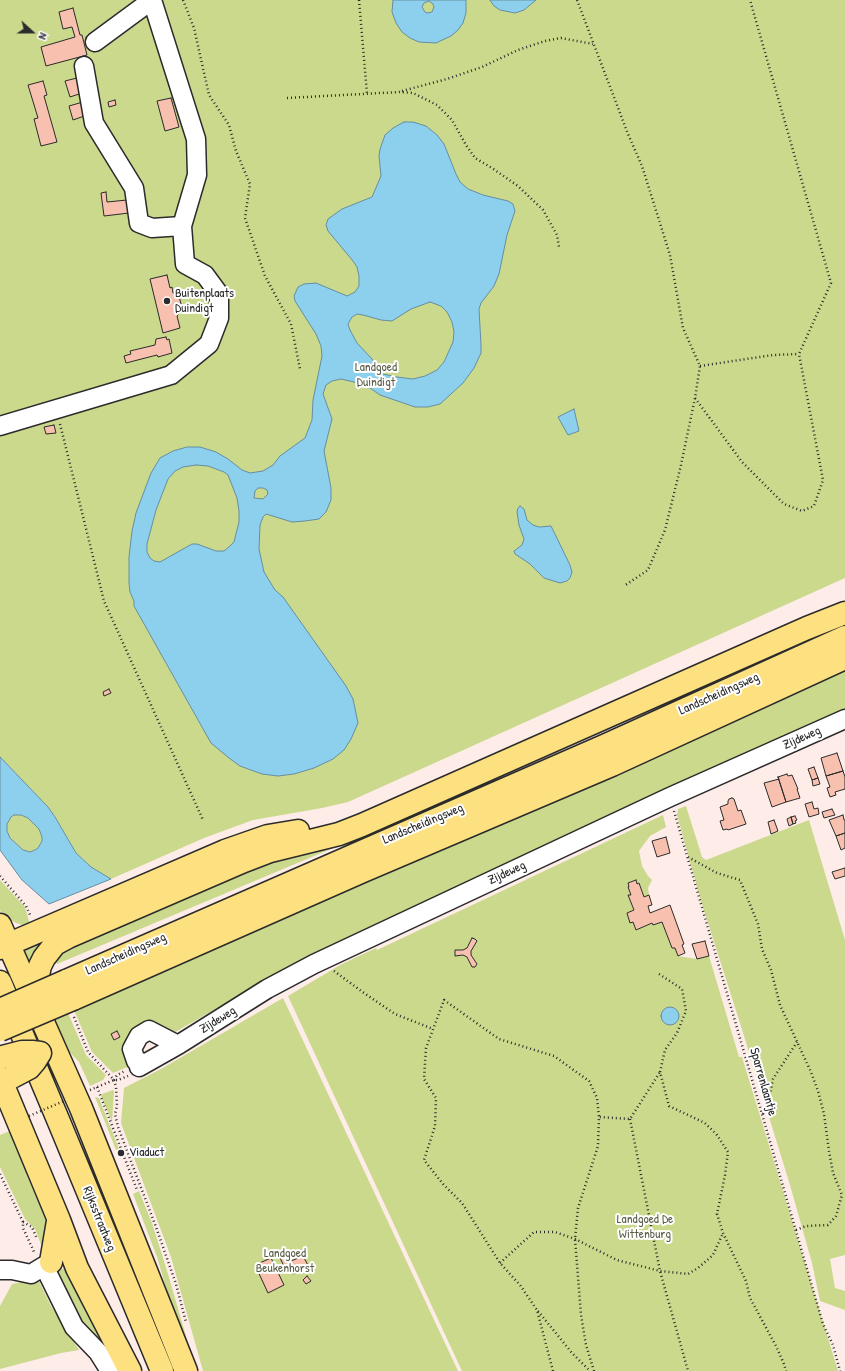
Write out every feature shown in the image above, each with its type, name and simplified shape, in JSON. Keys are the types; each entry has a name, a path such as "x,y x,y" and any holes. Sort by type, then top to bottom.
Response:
{"main road":[{"path":"807,628 845,604"},
{"path":"32,997 40,966 44,958 55,944 68,937 244,861 270,852 339,834 362,826 807,628 845,613"},
{"name":"Landscheidingsweg","path":"0,1030 69,990 845,637"},
{"name":"Landscheidingsweg","path":"0,1010 69,990 371,868 612,765 845,658"},
{"path":"4,947 172,873 246,843 268,836 361,820 397,810"},
{"path":"0,925 4,947 32,997 88,1124 186,1371"},
{"path":"0,982 58,1220 77,1268 130,1371"},
{"path":"0,1019 22,1068"},
{"path":"22,1068 44,1034 42,1020"},
{"path":"2,1058 22,1052 32,1052 22,1068"},
{"path":"22,1068 63,1067"},
{"name":"Rijksstraatweg","path":"22,1068 146,1371"},
{"name":"Rijksstraatweg","path":"22,1068 162,1371"},
{"path":"58,1220 47,1264 65,1263 77,1268"}],"street":[{"path":"0,426 171,375 209,344 219,318 218,294 205,275 185,264 182,226 197,175 196,139 152,0 95,42"},
{"path":"84,66 94,123 134,188 139,223 152,228 182,226"},
{"name":"Zijdeweg","path":"178,1044 149,1030 139,1036 132,1049 136,1061 142,1065 178,1044 267,990 320,961 670,797 845,719"},
{"path":"6,1270 24,1264 47,1264 74,1327 98,1352 110,1371"}],"path":[{"path":"183,0 194,28 209,95 229,125 236,151 250,184 245,218 265,276 291,324 300,369"},
{"path":"358,0 367,94"},
{"path":"577,0 628,134 642,166 670,255 683,328 700,366 681,465 665,530 648,570 624,586"},
{"path":"695,398 742,462 784,504 802,511 814,506 823,480 800,354 831,283 750,0"},
{"path":"400,92 447,79 482,67 518,50 545,41 561,38 594,44"},
{"path":"287,98 400,92 413,93 437,105 452,120 475,158 518,186 543,210 557,235 559,247"},
{"path":"700,366 800,354"},
{"path":"56,410 104,601 203,820"},
{"name":"Sparrenlaantje","path":"670,797 823,1324 833,1345 840,1371"},
{"path":"688,856 717,873 740,880 758,924 762,949 771,970 780,1005 811,1072 818,1091 824,1114 828,1151 833,1173 842,1196 836,1216 828,1225 806,1226 796,1230"},
{"path":"320,961 395,1014 433,1029"},
{"path":"659,974 682,989 686,1011 677,1033 665,1050 660,1072 630,1118 660,1271 688,1371"},
{"path":"590,1371 572,1353 537,1310 520,1285 500,1263 462,1203 443,1184 424,1160 435,1126 436,1098 424,1079 426,1048 444,1000 499,1039 554,1056 589,1081 596,1098 598,1116 598,1146 578,1208 575,1239 581,1314 586,1345 594,1371"},
{"path":"762,1115 769,1100 773,1079 797,1041"},
{"path":"660,1072 669,1106 705,1123 717,1136 728,1152 717,1214 723,1234 746,1281 750,1298 779,1352 786,1371"},
{"path":"114,1080 118,1097 118,1106 115,1114 118,1127 176,1284 188,1327"},
{"path":"97,1087 137,1190"},
{"path":"28,1116 64,1101"},
{"path":"598,1116 630,1118"},
{"path":"0,1174 23,1222 23,1228 34,1253 47,1264"},
{"path":"500,1263 534,1232 555,1232 575,1239 617,1260 660,1271 688,1274 698,1268 713,1255 723,1234"},
{"path":"537,1310 553,1371"}],"green space":[{"name":"Landgoed Duindigt","path":"0,0 845,0 845,578 348,802 253,820 204,838 111,879 91,867 76,853 48,807 0,757"},
{"path":"845,668 845,709 372,928 240,995 170,1035 150,1025 134,1029 124,1044 130,1066 113,1073 92,1052 74,1010 521,814"},
{"path":"686,806 702,857 706,860 809,820 845,940 845,1255 830,1259 835,1288 845,1291 845,1310 820,1301 812,1263 790,1185 701,901 677,815 678,809"},
{"path":"14,815 21,815 28,818 39,829 42,841 35,850 30,852 23,850 10,838 7,831 7,824"},
{"name":"Landgoed De Wittenburg","path":"663,815 666,827 650,836 639,851 642,866 652,880 648,888 649,895 644,897 639,883 637,884 636,880 628,883 631,895 628,896 634,910 627,913 630,922 633,922 636,930 652,923 654,925 662,922 672,948 675,948 678,956 697,959 709,956 739,1057 742,1057 838,1371 462,1371 288,996 340,965 376,948 377,950","holes":["472,939 477,941 471,951 471,955 477,964 475,967 472,967 467,957 463,955 455,956 455,950 463,950 467,948"]},
{"path":"357,838 57,964 55,958 56,954 235,871"},
{"path":"0,880 25,907 30,925 16,923 2,915 0,910"},
{"path":"37,942 42,951 33,972 18,951"},
{"name":"Landgoed Beukenhorst","path":"283,998 458,1371 203,1371 171,1257 121,1123 124,1088 161,1069"},
{"path":"68,1013 86,1055 106,1075 103,1080 90,1086 79,1062 65,1047 54,1018"},
{"path":"113,1090 112,1122 101,1096 102,1094"},
{"path":"95,1097 99,1098 119,1149 116,1150"},
{"path":"15,1129 27,1176 51,1231 44,1252 35,1229 25,1219 0,1167 0,1135"},
{"path":"139,1191 152,1223 196,1371 178,1328 157,1257 133,1194"},
{"path":"64,1268 70,1269 126,1371 86,1332 55,1278 58,1272"},
{"path":"37,1277 51,1306 79,1350 61,1353 0,1369 0,1306 12,1284 32,1280"}],"water":[{"path":"393,0 466,0 466,13 463,23 451,36 436,43 419,42 410,38 402,32 396,23 392,12","holes":["429,1 434,7 432,12 427,13 422,7 424,3"]},
{"path":"490,0 536,0 524,10 515,13 500,10 494,6"},
{"path":"404,122 413,122 426,126 437,135 444,144 460,182 468,189 483,195 508,201 513,204 515,211 507,235 499,274 494,286 481,303 479,309 481,353 474,368 463,383 440,404 428,407 415,407 380,395 370,388 341,379 332,381 326,385 323,394 332,419 324,451 331,488 331,500 326,512 319,519 305,521 292,522 266,514 263,517 260,525 259,549 264,572 275,590 283,597 346,686 353,699 358,723 344,750 333,759 314,768 294,774 278,776 262,774 240,766 211,743 134,606 129,583 129,557 132,531 136,513 151,473 160,458 173,451 187,447 200,447 216,452 242,470 250,473 263,471 273,465 280,456 305,438 312,420 313,400 322,356 321,346 316,334 295,301 294,296 298,287 304,284 316,283 347,296 355,292 359,286 357,267 328,231 326,225 328,219 342,209 372,197 381,176 379,156 380,149 385,135 393,128","holes":["430,302 441,306 447,312 452,322 454,332 453,342 444,362 437,370 425,376 413,379 383,374 372,359 357,343 348,324 352,317 357,314 392,321 411,309","196,465 208,466 228,475 237,498 239,511 239,522 234,542 224,551 216,551 197,544 192,544 160,562 154,561 150,558 147,552 147,544 156,510 168,479 175,471 183,467","258,488 263,488 267,490 268,494 263,499 254,498 255,491"]},
{"path":"574,409 579,431 568,435 558,417"},
{"path":"520,506 524,509 527,520 533,525 539,527 551,526 570,565 572,572 567,581 560,583 544,578 530,564 515,554 514,551 522,545 524,539 519,525 517,512"},
{"path":"0,757 48,807 76,853 91,867 111,879 49,904 22,880 0,850","holes":["14,815 21,815 28,818 39,829 42,837 42,841 38,848 30,852 23,850 10,838 7,831 7,824 11,817"]},
{"path":"666,1007 674,1007 679,1012 677,1023 674,1025 666,1025 661,1020 661,1012"}],"building":[{"path":"73,8 87,55 46,66 41,47 75,37 72,27 63,29 59,12"},
{"path":"81,77 85,92 70,97 65,81"},
{"path":"43,81 47,95 44,96 57,142 41,146 34,119 38,118 28,85"},
{"path":"171,98 179,127 165,131 157,101"},
{"path":"115,100 116,105 109,107 108,102"},
{"path":"83,102 87,115 73,120 69,106"},
{"path":"106,192 107,202 127,200 129,213 104,216 101,193"},
{"name":"Buitenplaats Duindigt","path":"167,275 170,288 172,287 173,293 178,292 182,308 177,309 180,328 163,333 150,279"},
{"path":"166,337 167,340 169,339 172,353 158,357 157,355 126,363 124,356 131,354 130,351 155,345 156,339"},
{"path":"54,425 56,433 46,434 44,427"},
{"path":"109,689 111,693 104,696 103,692"},
{"path":"837,753 843,771 826,776 821,758"},
{"path":"814,767 818,778 812,780 808,769"},
{"path":"843,771 845,777 845,789 835,792 836,795 830,797 827,788 830,787 826,776"},
{"path":"787,774 788,776 792,775 800,798 786,802 778,777"},
{"path":"818,778 820,784 813,786 812,780"},
{"path":"779,779 786,802 772,807 764,783"},
{"path":"729,799 734,799 738,811 741,810 746,824 728,830 723,830 720,821 724,820 720,807 728,804"},
{"path":"812,802 814,809 818,808 819,814 809,817 805,804"},
{"path":"832,809 835,815 824,818 822,812"},
{"path":"843,815 845,820 845,833 836,836 829,820"},
{"path":"795,816 797,820 795,821 796,823 793,824 791,817"},
{"path":"791,817 793,824 789,826 787,819"},
{"path":"774,820 778,831 771,834 768,822"},
{"path":"845,833 845,848 841,850 836,836"},
{"path":"666,837 670,853 657,857 652,841"},
{"path":"845,868 845,876 835,879 832,872"},
{"path":"636,880 637,884 639,883 644,897 649,895 652,905 648,906 650,913 670,905 684,944 682,945 685,953 678,956 675,948 672,948 662,922 653,925 652,923 636,930 633,922 630,923 627,913 634,910 628,895 631,895 628,883"},
{"path":"472,938 477,941 471,951 471,955 477,964 475,967 472,967 467,957 463,955 455,956 455,950 463,950 467,948"},
{"path":"705,941 709,956 697,959 692,944"},
{"path":"117,1031 120,1037 114,1040 111,1034"},
{"path":"288,1254 291,1261 303,1256 309,1267 293,1274 289,1266 285,1268 280,1258"},
{"path":"271,1258 284,1285 268,1293 255,1265"},
{"path":"307,1276 311,1281 306,1284 303,1280"}],"place":[{"name":"Buitenplaats Duindigt","path":"167,301"},
{"name":"Viaduct","path":"121,1153"}]}
